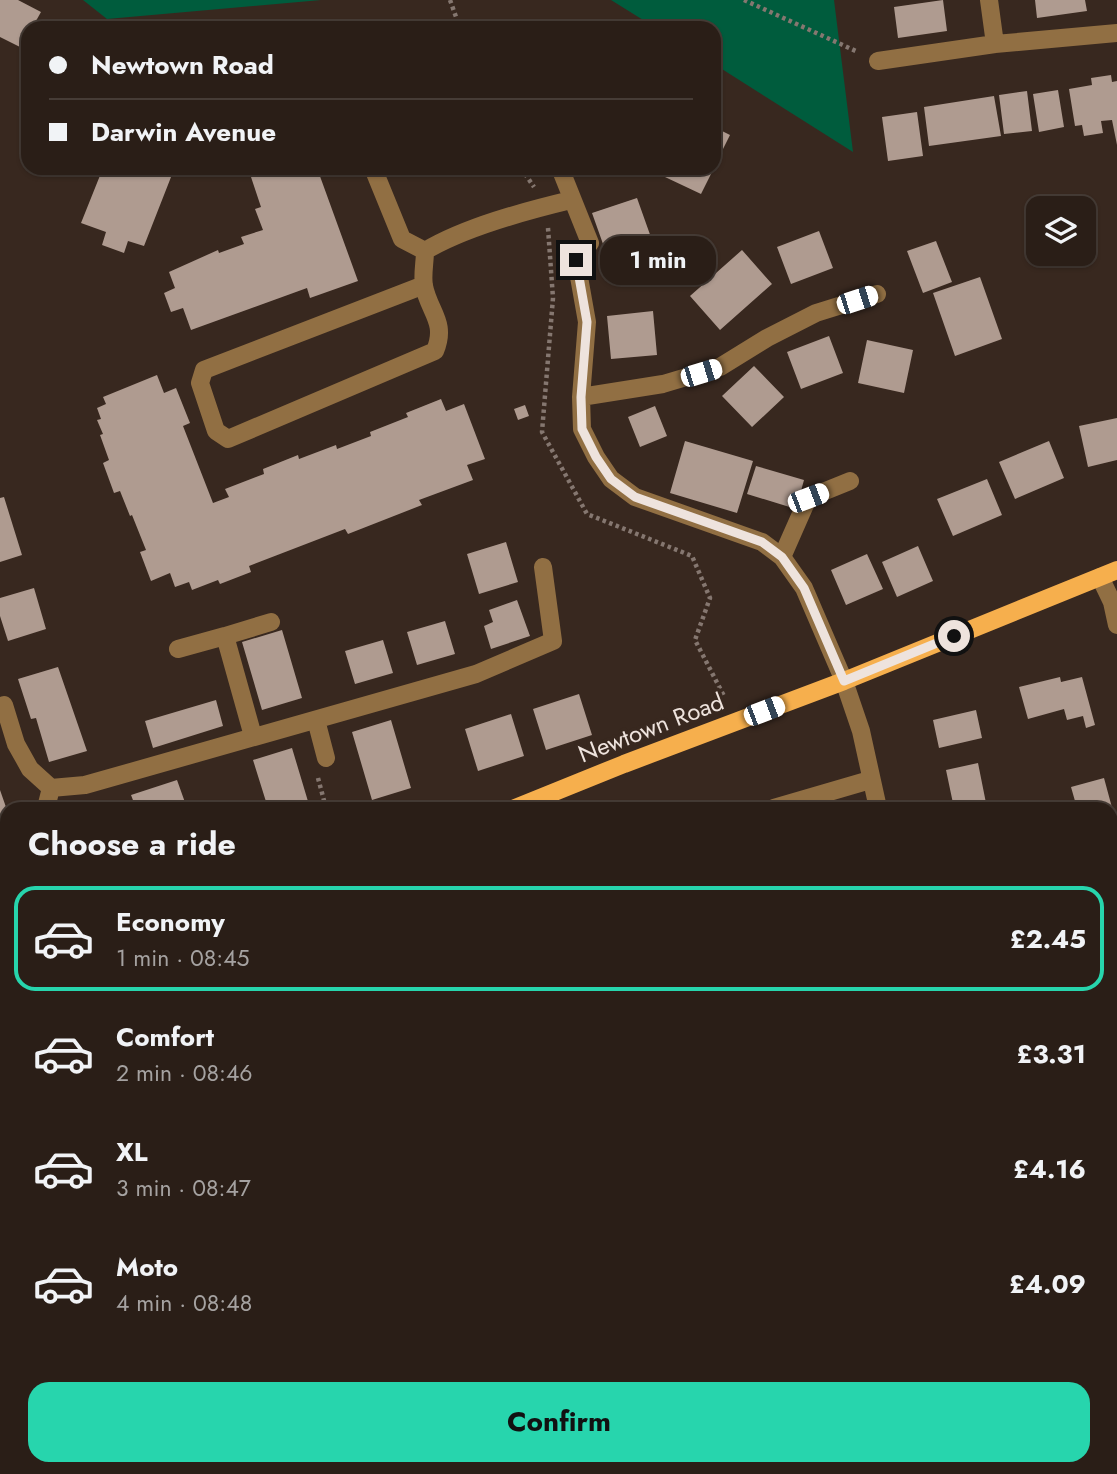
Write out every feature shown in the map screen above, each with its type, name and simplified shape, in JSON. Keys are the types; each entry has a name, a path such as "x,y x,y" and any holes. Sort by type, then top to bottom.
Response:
{"main road":[{"name":"Newtown Road","path":"530,802 844,681 1109,574"}],"street":[{"path":"989,0 995,44"},
{"path":"878,61 995,44 1117,33"},
{"path":"376,175 402,239 425,251"},
{"path":"562,175 590,243 576,260 587,322 581,397 582,429 596,457 611,479 635,497 762,542 782,557 804,588 844,681 861,732 876,802"},
{"path":"425,251 445,239 571,200"},
{"path":"424,285 204,370 200,383 216,432 228,439 435,351 440,338 439,325 424,285 425,251"},
{"path":"581,397 663,384 720,367 767,338 816,313 877,293"},
{"path":"782,557 808,498 850,481"},
{"path":"1,702 16,744 30,769 51,788 85,785 475,674 553,641 543,567"},
{"path":"1109,574 1117,625"},
{"path":"178,649 271,622"},
{"path":"225,636 253,736"},
{"path":"316,720 326,758"},
{"path":"795,802 870,780"},
{"path":"48,802 51,788"}],"path":[{"path":"450,0 458,21"},
{"path":"744,0 878,61"},
{"path":"526,175 537,190"},
{"path":"324,802 318,779 326,758"}],"green space":[{"path":"83,0 321,0 107,19"},
{"path":"611,0 834,0 853,152 721,68 721,21 645,21"}],"building":[{"path":"0,0 18,0 41,12 36,21 21,21 21,48 0,37"},
{"path":"943,0 947,31 898,38 894,7"},
{"path":"1035,0 1085,0 1087,11 1037,18"},
{"path":"1111,75 1112,82 1117,81 1117,145 1112,120 1101,121 1103,133 1084,136 1082,125 1075,126 1069,89 1092,85 1091,78"},
{"path":"1058,90 1064,127 1039,132 1033,94"},
{"path":"1027,91 1032,131 1004,134 999,95"},
{"path":"994,96 1001,136 929,146 924,107"},
{"path":"917,112 923,156 888,161 882,117"},
{"path":"721,130 730,135 721,153"},
{"path":"100,175 172,175 144,246 128,241 124,253 102,245 106,232 81,223"},
{"path":"320,175 358,281 310,298 307,288 191,330 183,308 171,312 164,293 175,288 169,272 218,250 219,253 244,244 241,237 263,230 255,209 261,207 251,177"},
{"path":"666,175 710,175 701,194 665,177"},
{"path":"637,198 653,243 608,258 592,213"},
{"path":"819,231 833,268 791,284 777,247"},
{"path":"936,241 952,282 923,293 907,251"},
{"path":"742,250 772,284 720,330 690,296"},
{"path":"980,277 1002,339 955,356 933,293"},
{"path":"653,311 657,355 611,359 607,316"},
{"path":"829,336 843,373 801,389 787,352"},
{"path":"867,340 913,350 904,393 858,383"},
{"path":"754,366 784,397 752,427 722,396"},
{"path":"157,375 164,393 176,388 190,423 183,426 213,503 229,497 225,489 264,474 263,469 298,455 299,459 371,436 370,432 408,417 406,413 441,399 446,411 464,404 485,459 467,465 473,480 419,500 422,505 348,534 345,529 249,566 251,572 220,584 218,580 192,590 189,582 175,587 170,573 151,581 140,552 146,550 132,515 130,516 120,491 114,493 103,463 109,460 100,435 103,434 97,420 101,419 97,408 106,404 103,397"},
{"path":"525,405 529,416 518,420 514,409"},
{"path":"655,406 667,436 640,447 628,417"},
{"path":"1117,418 1117,460 1088,467 1079,426"},
{"path":"685,441 753,461 737,513 670,493"},
{"path":"1049,441 1064,478 1015,499 999,462"},
{"path":"756,466 804,480 796,509 747,494"},
{"path":"987,479 1002,515 953,536 937,499"},
{"path":"4,497 22,555 0,562 0,498"},
{"path":"506,542 518,582 479,594 467,554"},
{"path":"918,546 933,581 897,597 882,562"},
{"path":"867,554 883,589 846,605 831,570"},
{"path":"34,588 46,629 8,641 0,616 0,598"},
{"path":"517,600 530,636 491,649 484,626 493,622 489,610"},
{"path":"445,621 455,654 417,665 407,632"},
{"path":"282,630 302,698 262,710 242,642"},
{"path":"383,640 393,673 355,684 345,651"},
{"path":"58,667 87,751 49,762 36,718 31,719 18,679"},
{"path":"1060,677 1061,682 1082,677 1095,725 1086,728 1083,716 1067,720 1064,709 1028,719 1019,687"},
{"path":"579,694 592,735 546,750 533,709"},
{"path":"216,700 223,726 153,748 145,721"},
{"path":"976,710 982,738 939,748 933,720"},
{"path":"511,714 524,756 478,771 465,729"},
{"path":"391,720 411,788 372,800 352,732"},
{"path":"292,748 308,802 266,802 253,760"},
{"path":"978,763 986,802 953,802 946,770"},
{"path":"1104,778 1110,802 1075,802 1071,787"},
{"path":"177,780 185,802 134,802 131,795"}],"route":[{"path":"576,260 587,322 581,397 582,429 611,479 635,497 762,542 782,557 804,588 844,681 954,636"}]}
